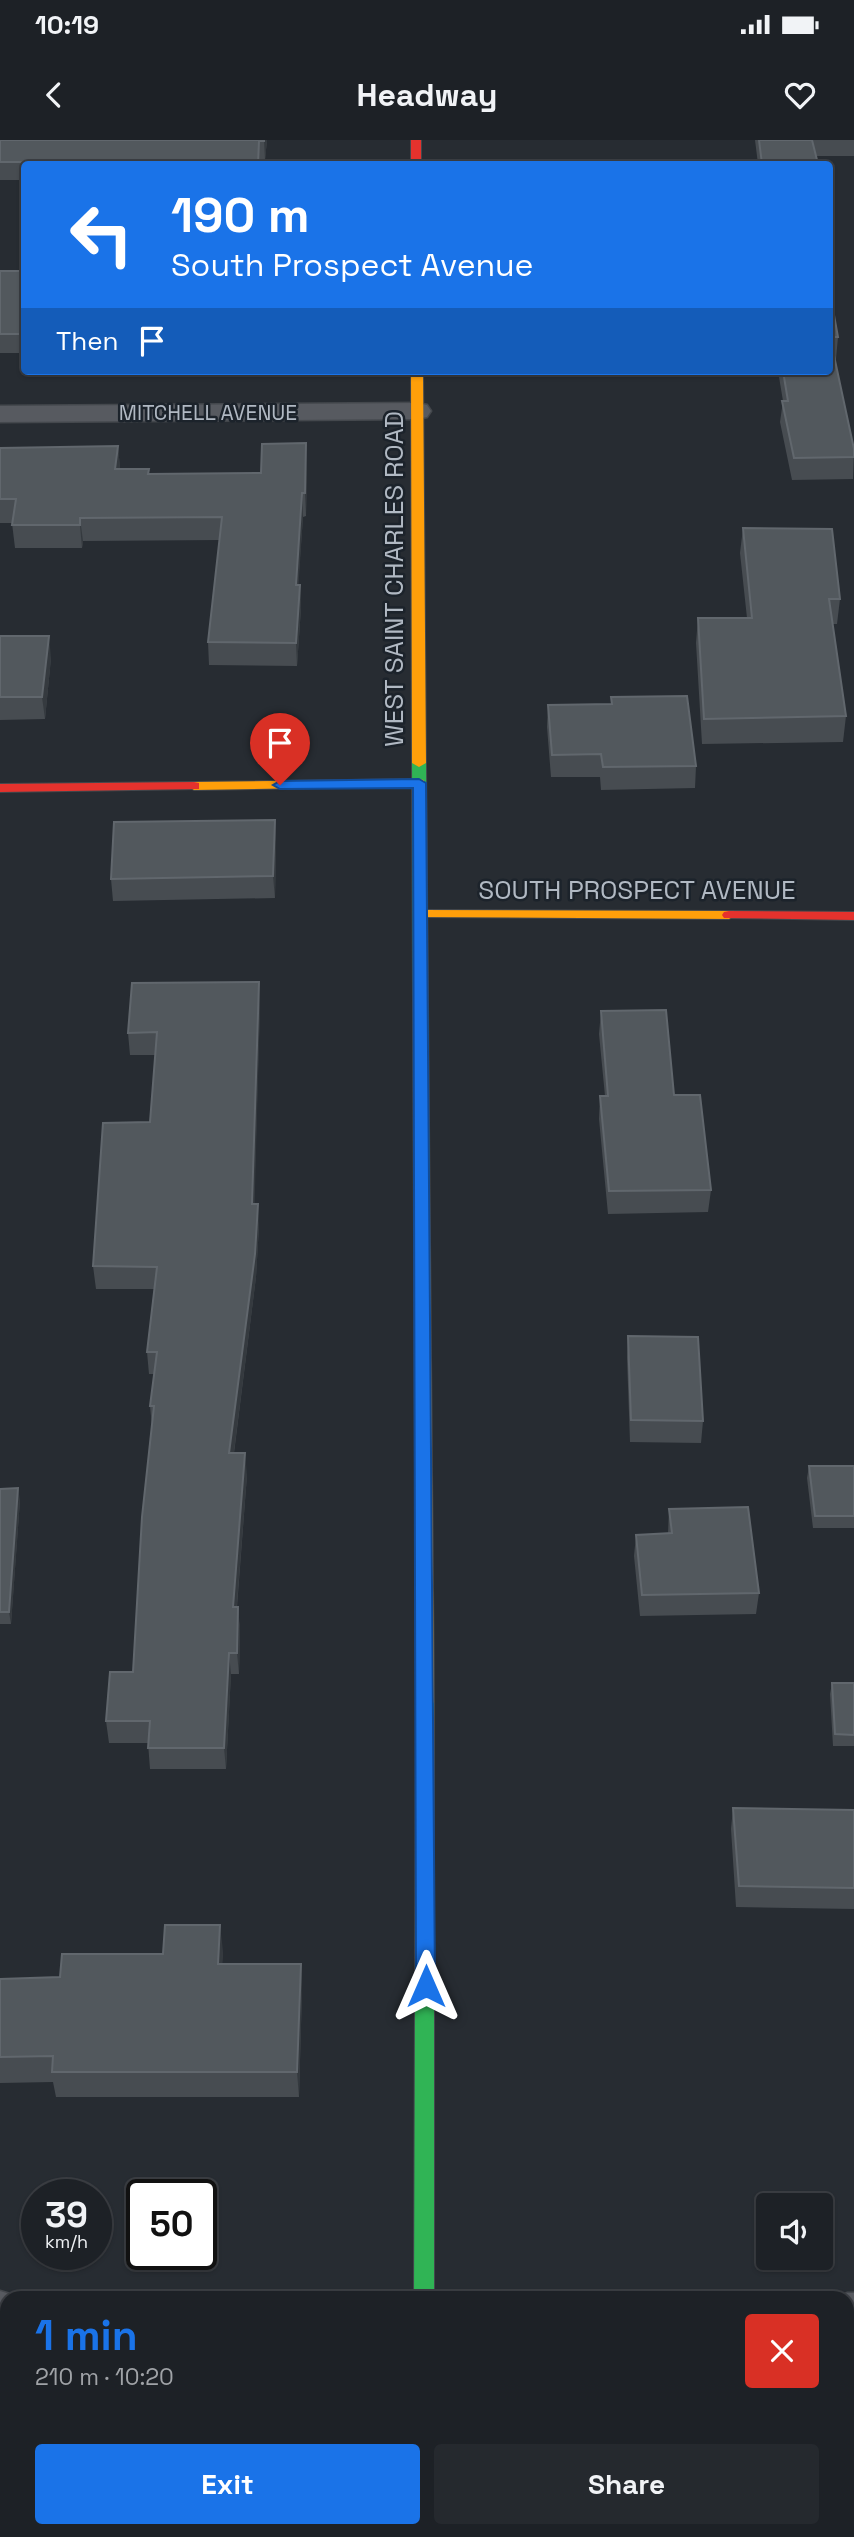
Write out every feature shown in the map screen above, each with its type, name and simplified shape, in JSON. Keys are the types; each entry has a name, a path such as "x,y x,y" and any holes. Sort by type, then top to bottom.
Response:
{"main road":[{"path":"416,140 416,161"},
{"name":"WEST SAINT CHARLES ROAD","path":"417,375 426,1960 424,2291"},
{"path":"0,788 419,783"},
{"name":"SOUTH PROSPECT AVENUE","path":"420,914 854,916"}],"street":[{"name":"MITCHELL AVENUE","path":"0,414 417,411"}],"building":[{"path":"0,140 264,140 259,141 258,161 0,162"},
{"path":"759,140 812,140 817,161 762,161"},
{"path":"0,271 21,271 21,334 0,334"},
{"path":"833,310 838,337 833,337"},
{"path":"833,351 854,457 794,458 782,401 788,401 784,375 833,375"},
{"path":"306,443 305,493 302,493 296,585 300,585 296,643 208,642 222,517 80,518 80,525 12,525 16,499 0,499 0,448 118,446 115,469 149,469 148,474 261,473 262,444"},
{"path":"743,528 832,529 840,599 829,599 846,716 704,719 698,618 752,618"},
{"path":"0,636 49,636 42,697 0,697"},
{"path":"687,696 696,766 603,767 601,754 552,755 548,705 612,704 611,697"},
{"path":"275,820 273,876 111,879 114,822"},
{"path":"259,982 252,1204 258,1204 255,1254 229,1453 245,1453 233,1607 238,1607 237,1653 229,1653 224,1748 148,1748 150,1721 106,1721 110,1672 133,1672 142,1517 154,1406 150,1406 157,1352 147,1352 157,1267 93,1266 103,1123 150,1122 157,1032 128,1033 132,983"},
{"path":"666,1010 674,1095 700,1095 711,1190 609,1191 600,1096 608,1096 601,1011"},
{"path":"628,1336 698,1337 703,1421 631,1420"},
{"path":"809,1466 854,1466 854,1516 815,1516"},
{"path":"18,1488 9,1612 0,1612 0,1489"},
{"path":"748,1507 759,1593 642,1595 636,1535 672,1533 669,1509"},
{"path":"832,1683 854,1683 854,1735 835,1734"},
{"path":"733,1808 854,1810 854,1888 739,1886"},
{"path":"165,1925 220,1925 218,1964 301,1964 297,2072 52,2072 53,2056 0,2057 0,1979 60,1977 62,1954 163,1954"}],"traffic: fast":[{"path":"419,763 422,1241"},
{"path":"424,2291 425,1702"}],"traffic: slow":[{"path":"417,375 419,763"},
{"path":"194,786 419,783"},
{"path":"420,914 729,915"},
{"path":"422,1241 425,1702"}],"traffic: jam":[{"path":"416,140 416,161"},
{"path":"0,788 194,786"},
{"path":"729,915 854,916"}],"route":[{"path":"280,785 419,783 426,1986"}]}
